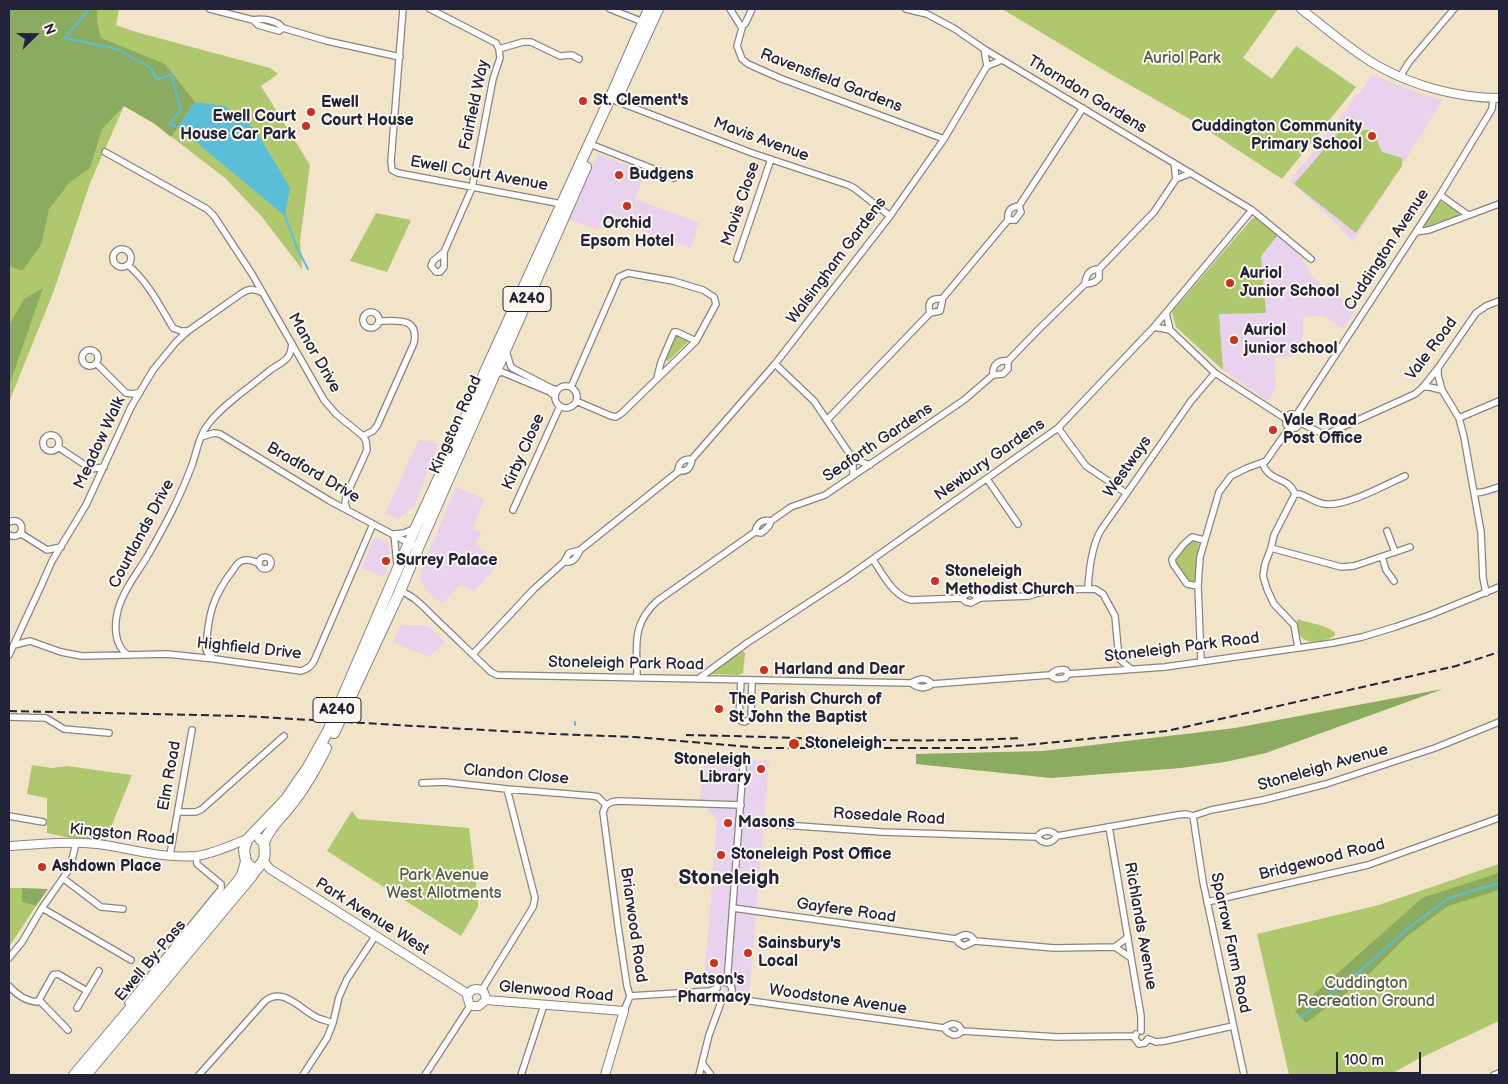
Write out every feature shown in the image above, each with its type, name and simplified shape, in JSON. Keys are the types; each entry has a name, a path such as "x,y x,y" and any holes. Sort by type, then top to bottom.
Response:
{"highway":[{"name":"Kingston Road","path":"264,843 271,829 292,804 315,770 334,734 400,591 416,528 649,9"},
{"name":"Kingston Road","path":"251,837 286,799 308,767 328,731 397,569 413,545 494,374 658,9"},
{"path":"251,837 260,839 264,843 264,862 255,869 250,867 245,859 246,844 251,837"},
{"name":"Ewell By-Pass","path":"74,1075 238,881 242,875 245,859"},
{"name":"Ewell By-Pass","path":"86,1075 251,877 255,869"}],"street":[{"path":"210,9 253,20 258,25 279,31 283,28 327,41 400,57 403,9"},
{"name":"Fairfield Way","path":"430,9 496,43 500,49 500,58 493,79 472,188 444,252"},
{"path":"610,9 619,10 643,22"},
{"path":"730,9 742,26"},
{"name":"Ravensfield Gardens","path":"752,9 745,24 742,26 737,46 742,59 748,64 782,79 944,139"},
{"name":"Thorndon Gardens","path":"906,9 927,14 955,29 984,50 1252,210 1311,259"},
{"path":"1301,9 1370,61 1400,77 1444,91 1496,98"},
{"path":"1400,77 1406,66 1454,9"},
{"path":"500,49 523,42 531,42 560,56 572,55 579,59"},
{"path":"984,50 987,66 1002,60"},
{"name":"Ewell Court Avenue","path":"400,57 391,161 392,170 398,173 472,188 562,204"},
{"name":"Walsingham Gardens","path":"473,654 534,589 564,562 574,560 580,550 679,471 689,469 692,459 775,364 890,216 944,139 987,66"},
{"name":"Cuddington Avenue","path":"1297,414 1440,195 1492,109 1496,98"},
{"name":"Mavis Avenue","path":"616,101 854,188 890,216"},
{"path":"827,420 930,313 940,310 942,298 1008,220 1009,210 1012,207 1019,206 1083,108"},
{"path":"595,146 674,178"},
{"name":"Manor Drive","path":"105,152 207,209 214,216 252,274 324,400 329,407 364,436"},
{"name":"Mavis Close","path":"737,258 771,159"},
{"path":"1174,163 1176,179 1191,173"},
{"name":"Seaforth Gardens","path":"1085,284 1094,283 1099,278 1100,269 1154,212 1176,179"},
{"path":"1440,195 1468,215"},
{"path":"1416,232 1429,230 1499,204"},
{"path":"1008,220 1015,220 1019,216 1021,212 1019,206"},
{"name":"Newbury Gardens","path":"698,679 747,643 873,560 1058,428 1166,314 1252,210"},
{"path":"128,265 145,282 173,328 176,342"},
{"name":"Seaforth Gardens","path":"637,678 637,634 639,624 649,608 755,532 761,533 770,526 771,521 792,507 825,495 964,400 993,376 1006,372 1008,362 1085,284 1088,273 1092,270 1100,269"},
{"path":"252,274 251,282 247,289 254,289 263,293"},
{"path":"571,387 616,282 623,274 638,274 686,284 703,290 714,297 716,304 696,341 622,413 611,416 576,401"},
{"name":"Meadow Walk","path":"9,656 52,561 86,505 131,407 153,370 176,342 247,289"},
{"path":"930,313 928,306 930,302 936,298 942,298"},
{"name":"Vale Road","path":"1300,423 1323,434 1327,434 1415,394 1438,368 1476,313 1486,306 1499,301"},
{"path":"1166,314 1170,330 1215,373 1286,419"},
{"path":"347,509 345,503 346,496 367,450 364,436 377,426 415,338 414,330 409,323 379,321"},
{"path":"1154,327 1170,330"},
{"path":"173,328 188,332"},
{"path":"656,379 674,332 696,341"},
{"path":"287,359 291,352 292,344"},
{"path":"494,374 502,372 550,392 560,406 568,408 576,401 577,395 571,387 565,386 557,390 514,369 505,349"},
{"path":"287,359 292,358 303,364"},
{"name":"Courtlands Drive","path":"118,642 116,622 118,609 132,580 174,509 188,476 201,437 208,424 216,426 270,370 287,359"},
{"name":"Seaforth Gardens","path":"993,376 996,364 1003,361 1008,362"},
{"path":"96,363 126,393 131,407"},
{"path":"775,364 806,392 827,420 853,458 854,476"},
{"path":"1438,368 1442,390 1459,418 1481,532 1486,593"},
{"name":"Westways","path":"1088,588 1088,576 1098,535 1190,402 1215,373"},
{"path":"1423,387 1442,390"},
{"path":"555,398 557,390"},
{"path":"126,393 140,392"},
{"path":"1459,418 1499,401"},
{"name":"Kirby Close","path":"513,510 560,406"},
{"path":"1290,414 1297,414 1300,418 1300,423 1296,428 1289,428 1286,424 1286,419 1290,414"},
{"path":"201,437 208,434 216,426"},
{"name":"Bradford Drive","path":"216,426 330,501 413,545"},
{"path":"1058,428 1086,466 1126,493"},
{"path":"1202,661 1198,586 1200,556 1219,492 1225,483 1239,471 1262,463 1289,428"},
{"path":"58,447 91,468 97,481"},
{"path":"853,458 870,464"},
{"name":"Walsingham Gardens","path":"679,471 678,468 681,462 692,459"},
{"path":"1262,463 1270,474 1291,485 1295,494"},
{"path":"91,468 104,467"},
{"path":"1295,494 1300,494 1322,504 1338,503 1405,476"},
{"path":"987,479 1018,524"},
{"path":"1474,493 1499,487"},
{"path":"1295,494 1274,535 1263,576 1274,604 1294,625 1298,648"},
{"path":"330,501 346,496"},
{"path":"9,522 14,520 18,522 22,529 17,536 9,535"},
{"name":"Seaforth Gardens","path":"755,532 756,526 760,522 765,520 771,521"},
{"name":"Highfield Drive","path":"30,641 67,654 82,656 167,654 301,671 311,666 373,524"},
{"path":"397,569 394,534 404,533 416,528"},
{"path":"1387,531 1395,552"},
{"path":"20,533 47,550 52,561"},
{"path":"1198,586 1187,584 1173,564 1172,559 1190,539 1196,537 1204,540"},
{"path":"47,550 61,547"},
{"path":"1271,548 1341,568 1354,566 1410,547"},
{"path":"1382,557 1386,570 1394,581"},
{"path":"215,659 206,649 210,611 216,596 237,564 248,560 259,563"},
{"path":"873,560 897,593 905,599 911,600 962,598 966,602 971,603 980,598 1028,596 1050,590 1095,589 1103,594 1116,616 1119,659 1111,671"},
{"name":"Stoneleigh Park Road","path":"1050,675 1054,679 1060,679 1065,678 1068,674 1165,667 1362,637 1430,615 1499,587"},
{"path":"382,605 388,601 393,591 400,591"},
{"name":"Stoneleigh Park Road","path":"400,591 419,601 432,616 497,675 911,683 921,679 929,680 932,684"},
{"path":"14,645 30,641 22,627"},
{"path":"118,642 122,651 128,655"},
{"path":"108,656 118,642"},
{"path":"196,657 206,649"},
{"path":"1119,659 1131,669"},
{"name":"Stoneleigh Park Road","path":"911,683 922,688 929,687 932,684 1050,675 1054,671 1060,670 1066,670 1068,674"},
{"path":"741,680 740,718 744,722 750,719 752,681"},
{"path":"9,717 46,718 64,729 109,733"},
{"name":"Stoneleigh Avenue","path":"1150,820 1186,814 1192,816 1326,784 1432,750 1499,722"},
{"name":"Elm Road","path":"170,856 192,730"},
{"path":"178,812 196,812 202,809 284,736"},
{"path":"727,983 744,768"},
{"name":"Clandon Close","path":"422,783 444,782 593,796 598,797 606,805"},
{"path":"482,990 533,907 536,898 507,789"},
{"path":"606,805 618,801 741,805"},
{"name":"Briarwood Road","path":"605,1075 630,996 618,926 603,812 606,805"},
{"path":"9,816 43,822"},
{"name":"Sparrow Farm Road","path":"1192,816 1207,902 1244,1075"},
{"name":"Bridgewood Road","path":"1207,902 1368,865 1499,818"},
{"name":"Rosedale Road","path":"739,819 770,824 882,832 1037,837 1046,843 1051,842 1057,836 1150,820"},
{"name":"Richlands Avenue","path":"1109,827 1132,958 1141,1016 1141,1031"},
{"name":"Rosedale Road","path":"1037,837 1046,831 1054,832 1057,836"},
{"name":"Kingston Road","path":"9,846 95,844 170,856 196,856 251,837"},
{"path":"9,958 22,942 42,908 64,879 70,868 76,843"},
{"path":"230,845 238,848 245,859"},
{"path":"128,1003 221,889 220,884 197,864 196,856"},
{"name":"Park Avenue West","path":"264,862 270,869 468,994"},
{"path":"64,879 101,907 123,909"},
{"path":"42,908 131,960"},
{"name":"Gayfere Road","path":"733,908 956,939 964,946 970,945 975,941 1054,948 1115,947"},
{"name":"Gayfere Road","path":"956,939 967,934 972,936 975,941"},
{"path":"304,1075 328,1038 339,997 344,987 376,935"},
{"path":"1128,937 1115,947 1132,958"},
{"path":"77,1008 100,971"},
{"path":"9,986 19,995 36,1002 53,975 58,974 87,991"},
{"path":"630,996 710,991 717,988 721,983 727,983 732,988 731,993 728,997 723,998"},
{"path":"717,988 717,993 723,998"},
{"path":"426,1075 470,1006 468,994 472,990 482,990 486,1000 480,1006 470,1006"},
{"name":"Woodstone Avenue","path":"731,993 736,998 742,1000 944,1028 949,1024 956,1024 960,1026 962,1031"},
{"path":"199,1075 271,996 278,995 284,997 318,1018 333,1023"},
{"path":"699,1075 723,998"},
{"path":"39,1000 68,1030"},
{"name":"Glenwood Road","path":"486,1000 624,1011"},
{"path":"521,1075 544,1005"},
{"name":"Woodstone Avenue","path":"944,1028 952,1036 958,1035 962,1031 1057,1037 1135,1036 1137,1042 1141,1044 1145,1043 1148,1039 1156,1042 1165,1041 1233,1026"},
{"path":"1135,1036 1141,1031 1146,1034 1148,1039"},
{"path":"703,1064 711,1075"},
{"path":"1494,1075 1499,1073"}],"shaded area":[{"name":"Cuddington Community Primary School","path":"1373,75 1416,92 1443,100 1353,242 1338,225 1290,181"},
{"path":"598,154 645,172 635,199 699,223 691,248 604,218 598,230 569,219"},
{"name":"Auriol Junior School","path":"1255,217 1302,257 1308,267 1310,276 1355,310 1343,329 1324,316 1303,317 1301,343 1292,357 1274,358 1276,387 1268,401 1215,364 1176,327 1172,314 1251,219"},
{"path":"419,440 429,441 438,445 413,509 411,508 399,519 385,513"},
{"path":"456,487 484,499 473,529 481,533 476,545 499,563 474,592 461,584 442,604 423,586 420,577"},
{"path":"375,537 388,542 390,558 392,559 384,576 385,578 362,568"},
{"path":"402,625 427,625 445,642 429,657 393,642 399,627"},
{"path":"703,760 769,760 749,996 704,985 717,820 700,801"}],"green space":[{"path":"9,9 119,9 116,25 270,68 278,74 261,86 310,165 300,241 302,269 262,217 225,178 155,124 124,106 90,183 53,293 9,402"},
{"path":"9,9 97,9 97,21 101,38 165,64 195,102 171,137 155,124 124,106 102,129 90,168 70,182 49,209 41,245 22,271 9,266"},
{"name":"Auriol Park","path":"1002,9 1278,9 1243,58 1272,79 1296,46 1356,87 1282,179 1195,122"},
{"path":"1353,116 1358,130 1373,130 1382,152 1402,158 1402,166 1356,233 1294,184"},
{"path":"1439,202 1444,202 1459,212 1459,215 1425,227 1424,224"},
{"path":"376,213 411,220 387,272 350,261"},
{"name":"Auriol Junior School","path":"1255,217 1278,235 1261,256 1266,313 1219,314 1223,370 1176,327 1172,312"},
{"path":"43,288 9,386 9,325 24,299"},
{"path":"676,334 689,341 668,361 666,357"},
{"path":"1196,540 1199,542 1199,545 1196,580 1193,583 1187,580 1177,568 1176,561 1183,548"},
{"path":"1298,619 1323,626 1335,633 1335,635 1328,639 1308,641 1299,634"},
{"path":"739,651 745,654 743,673 738,675 710,673"},
{"path":"1443,689 1266,753 1225,762 1181,768 1051,778 916,764 916,754 1043,751 1235,728"},
{"path":"32,765 52,768 67,766 132,775 105,842 47,833 47,798 27,794"},
{"name":"Park Avenue West Allotments","path":"352,811 358,819 469,828 478,907 461,936 327,851"},
{"name":"Cuddington Recreation Ground","path":"1499,864 1499,1021 1416,1060 1395,1072 1396,1075 1289,1075 1257,934 1379,905"},
{"path":"1499,873 1499,890 1448,906 1406,937 1363,980 1306,1023 1295,1011 1422,898"},
{"path":"9,888 22,888 22,902 36,906 9,947"},
{"path":"22,888 48,889 36,906 22,902"}],"water":[{"path":"195,102 225,106 255,129 290,188 285,216 178,127"}],"waterway":[{"path":"9,13 11,9"},
{"path":"89,9 65,38 117,49 151,68 157,80 171,74 181,110 169,124 178,127"},
{"path":"9,86 9,99"},
{"path":"285,216 297,248 308,269"},
{"path":"1300,1018 1359,972 1411,926 1449,898 1499,883"}],"railway":[{"path":"9,711 242,716 635,737 761,748 979,748 1167,731 1456,666 1499,652"},
{"path":"686,735 895,740 1021,738"}],"place":[{"name":"St. Clement's","path":"583,101"},
{"name":"Ewell Court House","path":"311,112"},
{"name":"Ewell Court House Car Park","path":"306,126"},
{"name":"Cuddington Community Primary School","path":"1372,136"},
{"name":"Budgens","path":"619,175"},
{"name":"Orchid Epsom Hotel","path":"627,206"},
{"name":"Auriol Junior School","path":"1230,283"},
{"name":"Auriol junior school","path":"1234,340"},
{"name":"Vale Road Post Office","path":"1273,430"},
{"name":"Surrey Palace","path":"386,561"},
{"name":"Stoneleigh Methodist Church","path":"935,581"},
{"name":"Harland and Dear","path":"764,670"},
{"name":"The Parish Church of St John the Baptist","path":"719,709"},
{"name":"Stoneleigh","path":"794,744"},
{"name":"Stoneleigh Library","path":"761,769"},
{"name":"Masons","path":"728,823"},
{"name":"Stoneleigh Post Office","path":"721,855"},
{"name":"Ashdown Place","path":"42,867"},
{"name":"Sainsbury's Local","path":"748,953"},
{"name":"Patson's Pharmacy","path":"714,963"}],"district":[{"name":"Stoneleigh","path":"729,879"}]}
